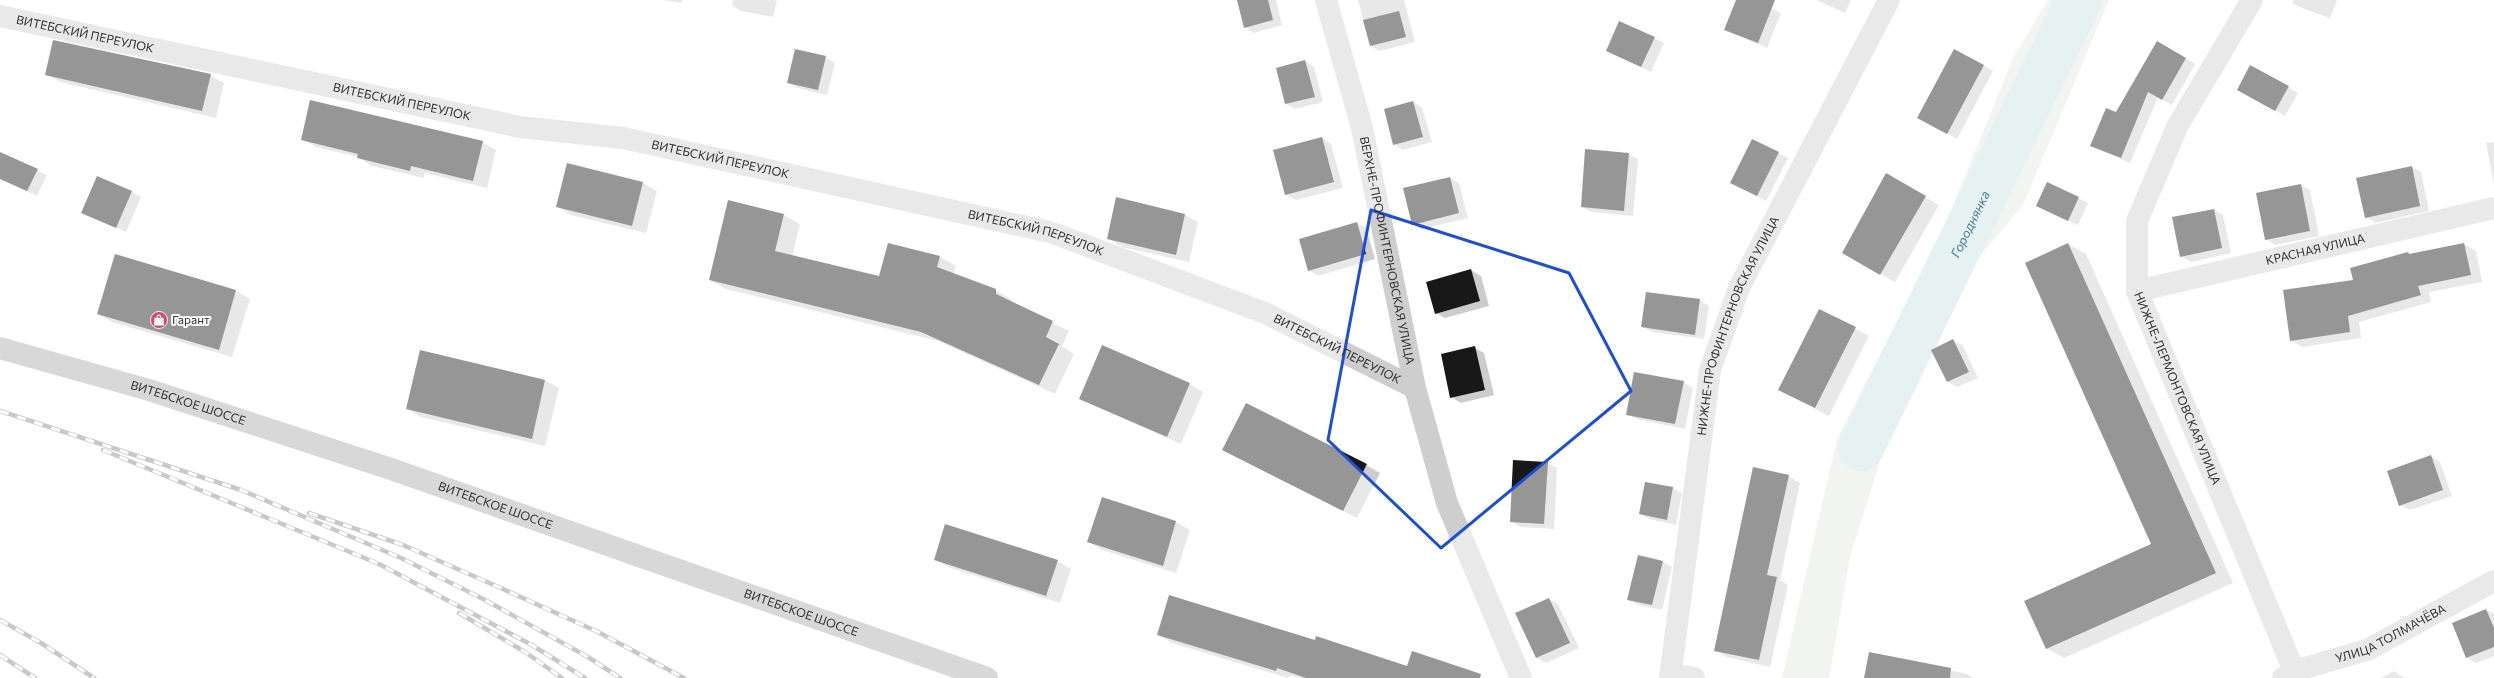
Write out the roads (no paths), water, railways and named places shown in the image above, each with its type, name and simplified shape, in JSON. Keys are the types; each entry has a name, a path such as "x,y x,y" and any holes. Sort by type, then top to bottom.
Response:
{"main road":[{"name":"ВИТЕБСКОЕ ШОССЕ","path":"0,348 149,390 391,469 987,678"}],"street":[{"name":"ВЕРХНЕ-ПРОФИНТЕРНОВСКАЯ УЛИЦА","path":"1326,0 1362,128 1415,388 1447,503 1521,678"},
{"name":"НИЖНЕ-ПРОФИНТЕРНОВСКАЯ УЛИЦА","path":"1671,676 1710,370 1738,288 1889,0"},
{"name":"НИЖНЕ-ЛЕРМОНТОВСКАЯ УЛИЦА","path":"2252,0 2178,126 2138,221 2137,291 2288,674"},
{"name":"ВИТЕБСКИЙ ПЕРЕУЛОК","path":"0,16 520,127 623,138 1050,232 1265,313 1415,388"},
{"name":"КРАСНАЯ УЛИЦА","path":"2137,291 2494,208"},
{"name":"УЛИЦА ТОЛМАЧЁВА","path":"2288,674 2367,650 2494,581"},
{"path":"1671,676 1694,678"}],"waterway":[{"name":"Городнянка","path":"1861,448 2079,0"}],"railway":[{"path":"0,411 241,490 401,558 485,600 588,657 620,678"},
{"path":"103,450 379,564 530,644 585,678"},
{"path":"309,513 403,545 598,632 684,678"},
{"path":"459,613 525,652 562,678"},
{"path":"0,620 41,643 94,678"},
{"path":"0,655 35,678"}],"place":[{"name":"Гарант","path":"159,320"}]}
